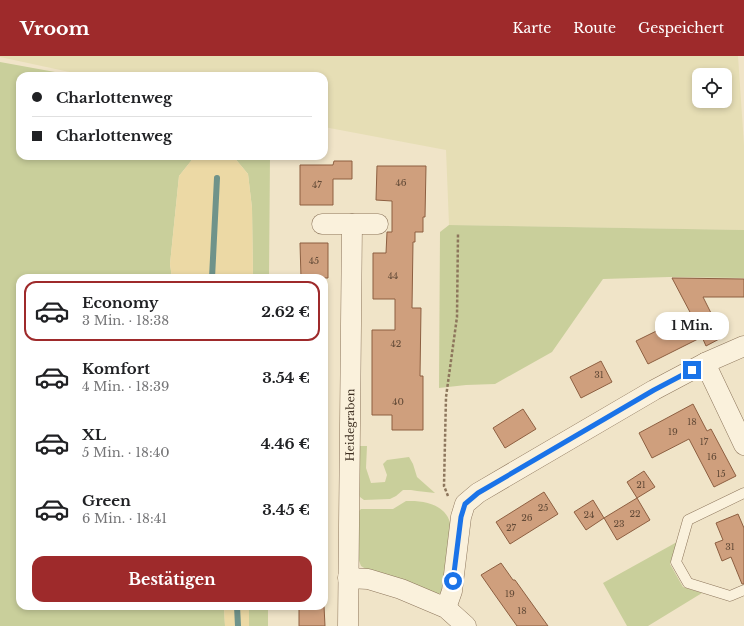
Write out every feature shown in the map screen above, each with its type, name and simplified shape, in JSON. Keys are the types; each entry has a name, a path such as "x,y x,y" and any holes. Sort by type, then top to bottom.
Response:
{"street":[{"path":"322,224 378,224"},
{"name":"Heidegraben","path":"348,626 352,224"},
{"path":"446,608 452,591 461,517 465,504 478,493 654,390 705,363 744,346"},
{"path":"705,363 744,445"},
{"path":"348,578 368,579 401,589 446,608 466,626"}],"lane":[{"path":"744,493 688,520 676,562 688,583 730,596 744,590"}],"path":[{"path":"458,234 457,317 446,397 444,486 452,506 461,517"}],"shaded area":[{"path":"0,56 738,56 744,145 744,230 449,225 446,150 328,128 328,72 69,72"}],"green space":[{"path":"0,62 55,72 16,72 16,160 192,160 179,176 170,264 171,274 16,274 16,610 224,610 225,626 0,626"},
{"path":"236,160 270,160 269,274 253,274 252,208 248,174"},
{"path":"449,225 744,230 744,278 669,277 603,279 552,352 495,384 439,388 440,232"},
{"path":"358,446 367,446 366,468 371,483 385,482 387,475 383,464 387,460 409,457 417,477 435,493 403,490 390,499 364,500 358,493"},
{"path":"406,501 429,503 436,506 442,510 450,522 451,536 443,590 441,593 438,594 369,571 361,566 358,558 358,512 361,509 393,509"},
{"path":"677,542 670,564 683,587 702,593 648,626 627,626 603,583"},
{"path":"249,610 268,610 268,626 249,626"}],"sand":[{"path":"192,160 236,160 248,174 252,208 253,274 171,274 170,264 179,176"},
{"path":"224,610 249,610 249,626 225,626"}],"building":[{"path":"334,161 352,161 352,179 333,179 333,205 300,205 300,165 333,165"},
{"path":"377,166 426,166 425,217 423,217 423,232 415,232 415,242 413,242 412,308 421,308 420,376 423,376 423,430 392,430 392,415 372,415 372,330 395,330 395,299 373,299 373,253 386,253 387,232 392,232 392,201 376,200"},
{"path":"300,243 328,243 328,274 301,274"},
{"path":"672,278 744,279 744,297 703,297 723,337 706,346 702,337 648,364 636,341 691,314"},
{"path":"601,361 612,382 581,398 570,377"},
{"path":"693,404 707,431 711,429 736,476 714,487 689,439 652,458 639,433"},
{"path":"523,409 536,429 505,448 493,428"},
{"path":"644,471 655,487 637,498 627,482"},
{"path":"544,492 558,514 510,544 496,522"},
{"path":"637,498 650,520 617,540 604,518"},
{"path":"593,500 604,518 586,530 574,512"},
{"path":"738,514 744,528 744,584 742,584 731,557 722,561 715,543 723,540 716,523"},
{"path":"501,563 548,626 517,626 481,575"},
{"path":"299,610 324,610 325,626 299,626"}],"waterway":[{"path":"212,274 217,178"},
{"path":"237,610 238,626"}],"route":[{"path":"453,581 461,517 465,504 478,493 654,390 692,370"}]}
